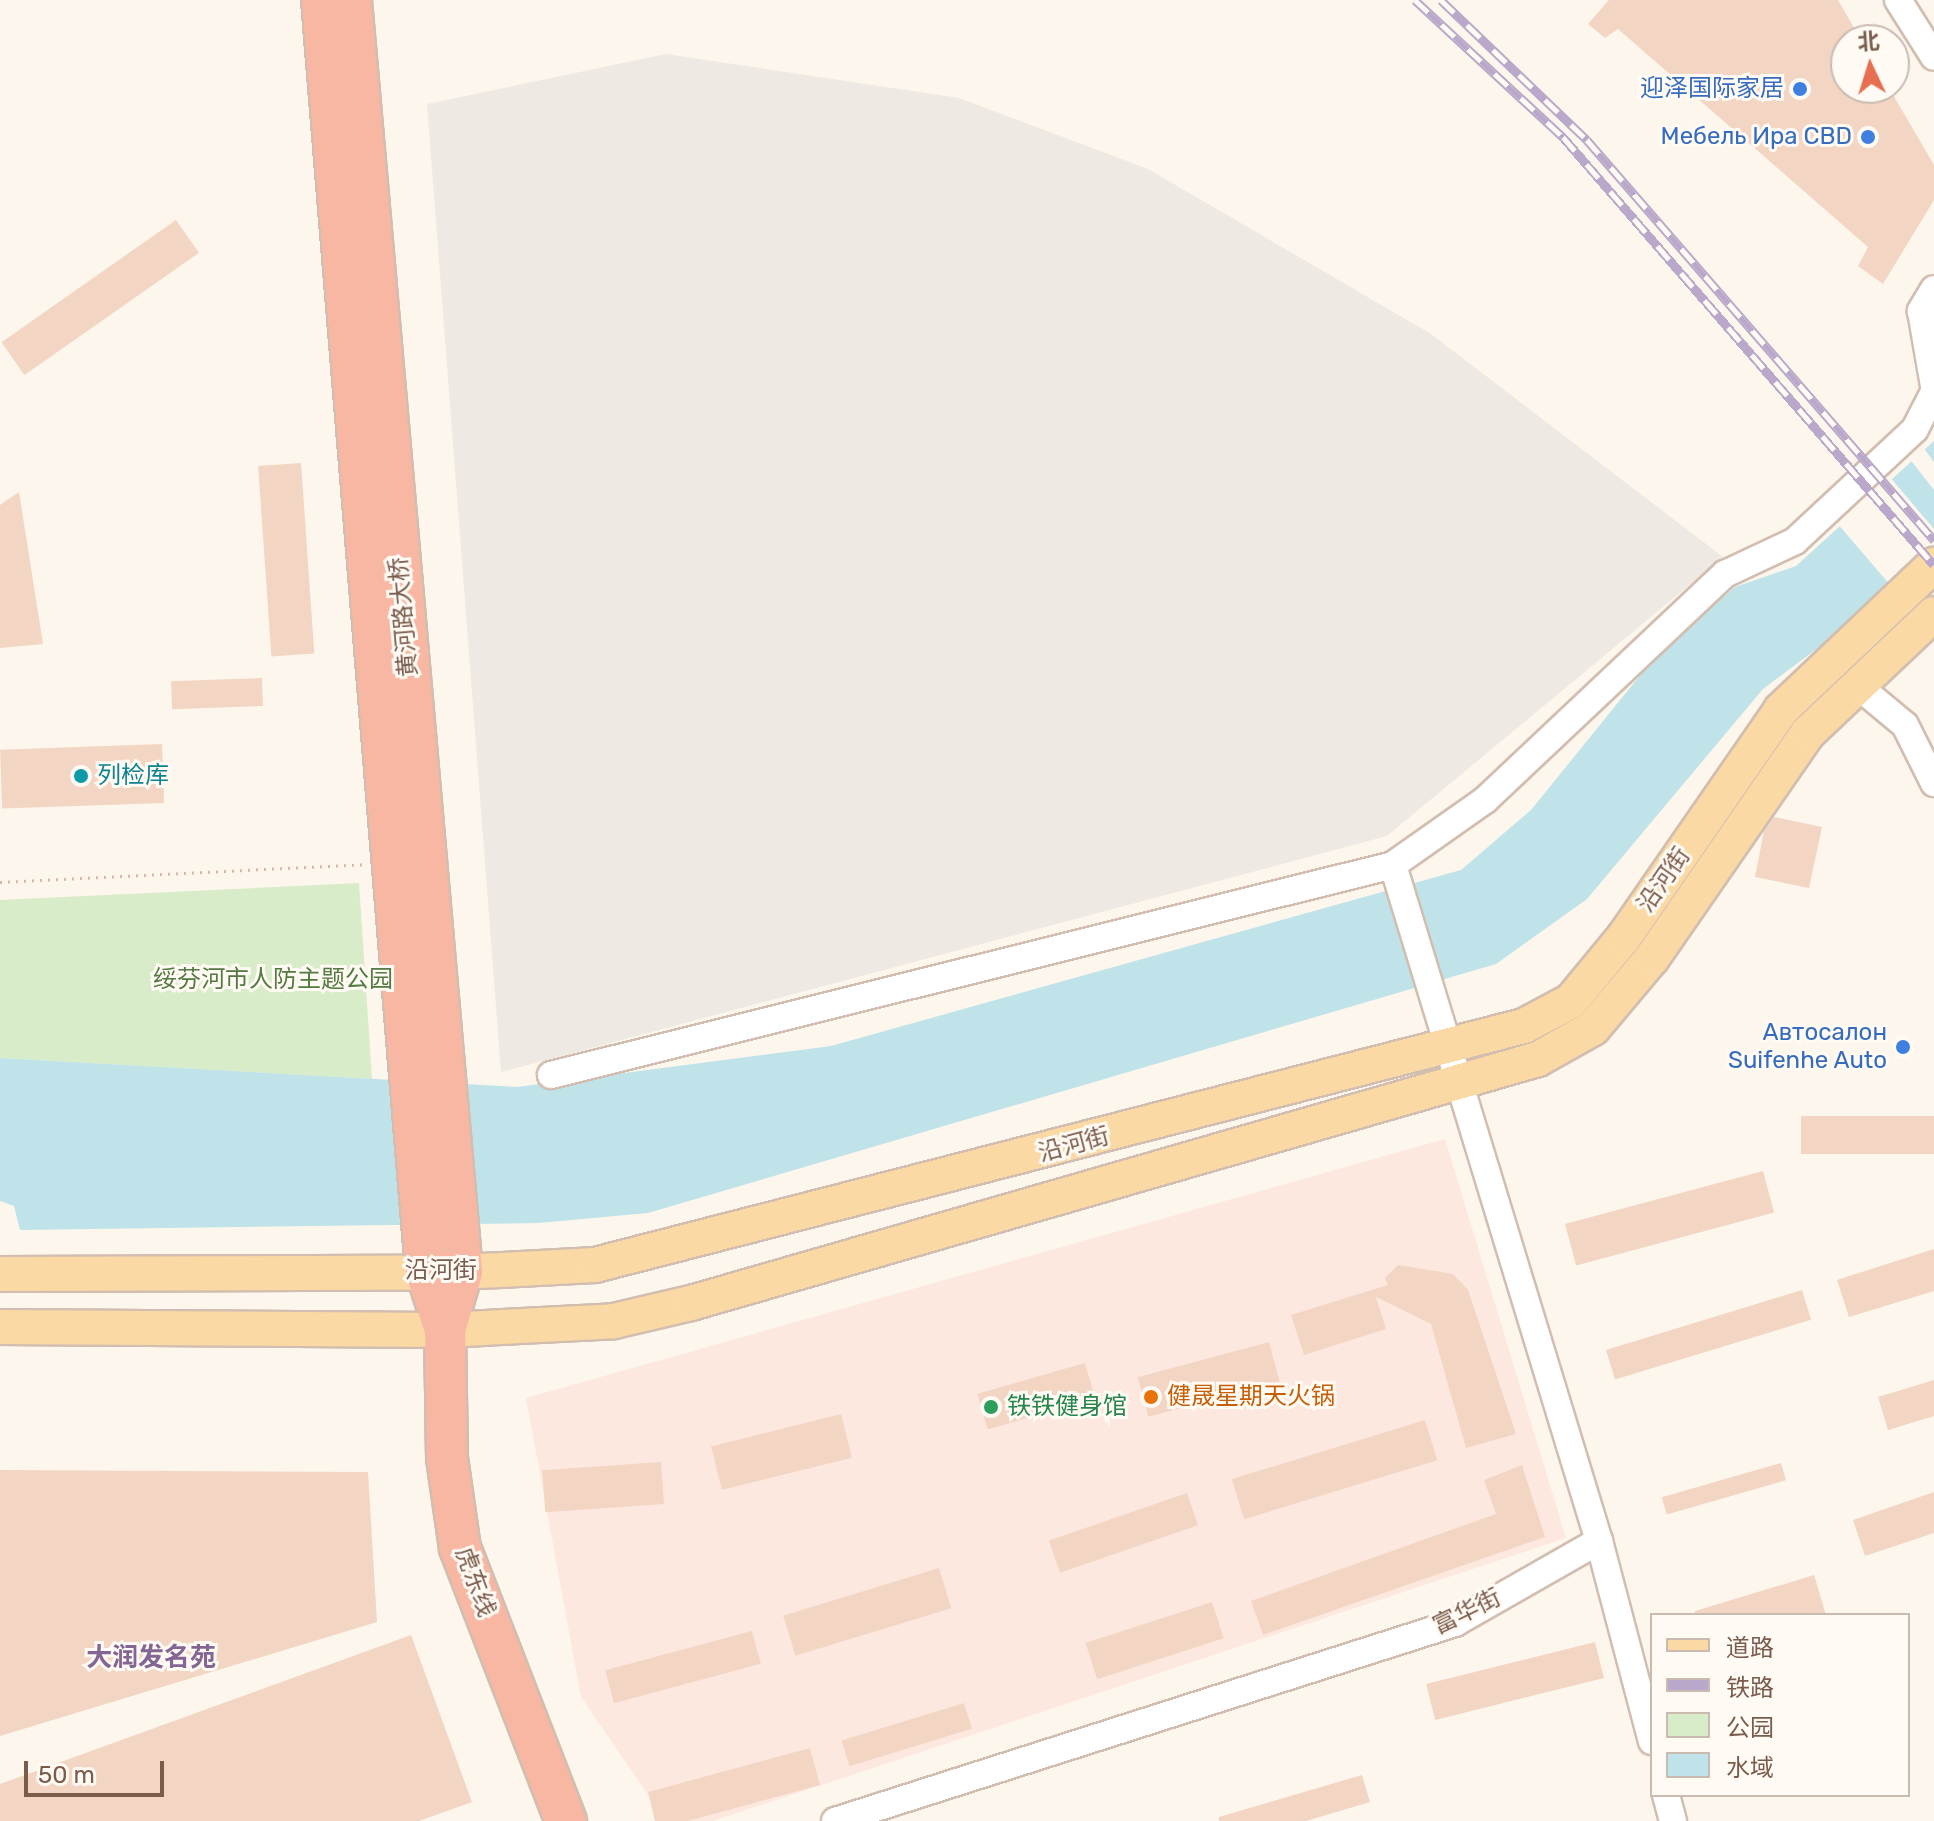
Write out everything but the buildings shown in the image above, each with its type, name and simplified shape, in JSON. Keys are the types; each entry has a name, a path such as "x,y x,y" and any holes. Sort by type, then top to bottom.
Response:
{"highway":[{"name":"黄河路大桥","path":"322,0 393,863 442,1253"},
{"name":"黄河路大桥","path":"351,0 442,1253"},
{"name":"虎东线","path":"442,1253 447,1458 460,1548 566,1821"}],"main road":[{"name":"沿河街","path":"0,1274 442,1253 558,1268 638,1258 1524,1026 1571,1001 1624,937 1781,710 1934,565"},
{"name":"沿河街","path":"0,1327 445,1330 614,1321 691,1303 1462,1084 1538,1059 1593,1028 1652,958 1808,733 1934,614"}],"street":[{"path":"1898,0 1934,57"},
{"path":"1934,289 1921,311 1934,386"},
{"path":"551,1075 1393,865 1485,800 1725,574 1795,541 1915,429 1934,392"},
{"path":"1858,686 1905,725 1934,783"},
{"path":"1393,865 1451,1047 1599,1541 1650,1733"},
{"name":"富华街","path":"835,1821 1455,1623 1599,1541"},
{"path":"1667,1797 1673,1821"}],"path":[{"path":"0,882 393,863"}],"shaded area":[{"path":"666,54 959,98 1148,169 1431,334 1723,557 1387,836 501,1072 427,104"},
{"path":"1445,1139 1566,1538 713,1821 666,1821 581,1697 526,1398"}],"green space":[{"name":"绥芬河市人防主题公园","path":"359,883 372,1079 0,1058 0,900"}],"water":[{"path":"1934,441 1934,553 1889,595 1763,689 1587,899 1496,964 648,1213 539,1223 20,1230 14,1206 0,1201 0,1058 517,1087 831,1046 1461,870 1531,810 1655,657 1735,587 1796,566"}],"pier":[{"path":"1922,446 1934,462 1934,490 1909,458"},
{"path":"1889,476 1934,529 1934,559 1897,593 1837,523"}],"railway":[{"path":"1415,0 1563,137 1934,565"},
{"path":"1441,0 1587,140 1934,540"}],"place":[{"name":"迎泽国际家居","path":"1800,89"},
{"name":"Мебель Ира CBD","path":"1868,137"},
{"name":"列检库","path":"81,776"},
{"name":"Автосалон Suifenhe Auto","path":"1903,1047"},
{"name":"健晟星期天火锅","path":"1151,1397"},
{"name":"铁铁健身馆","path":"991,1407"}],"district":[{"name":"大润发名苑","path":"151,1658"}]}
